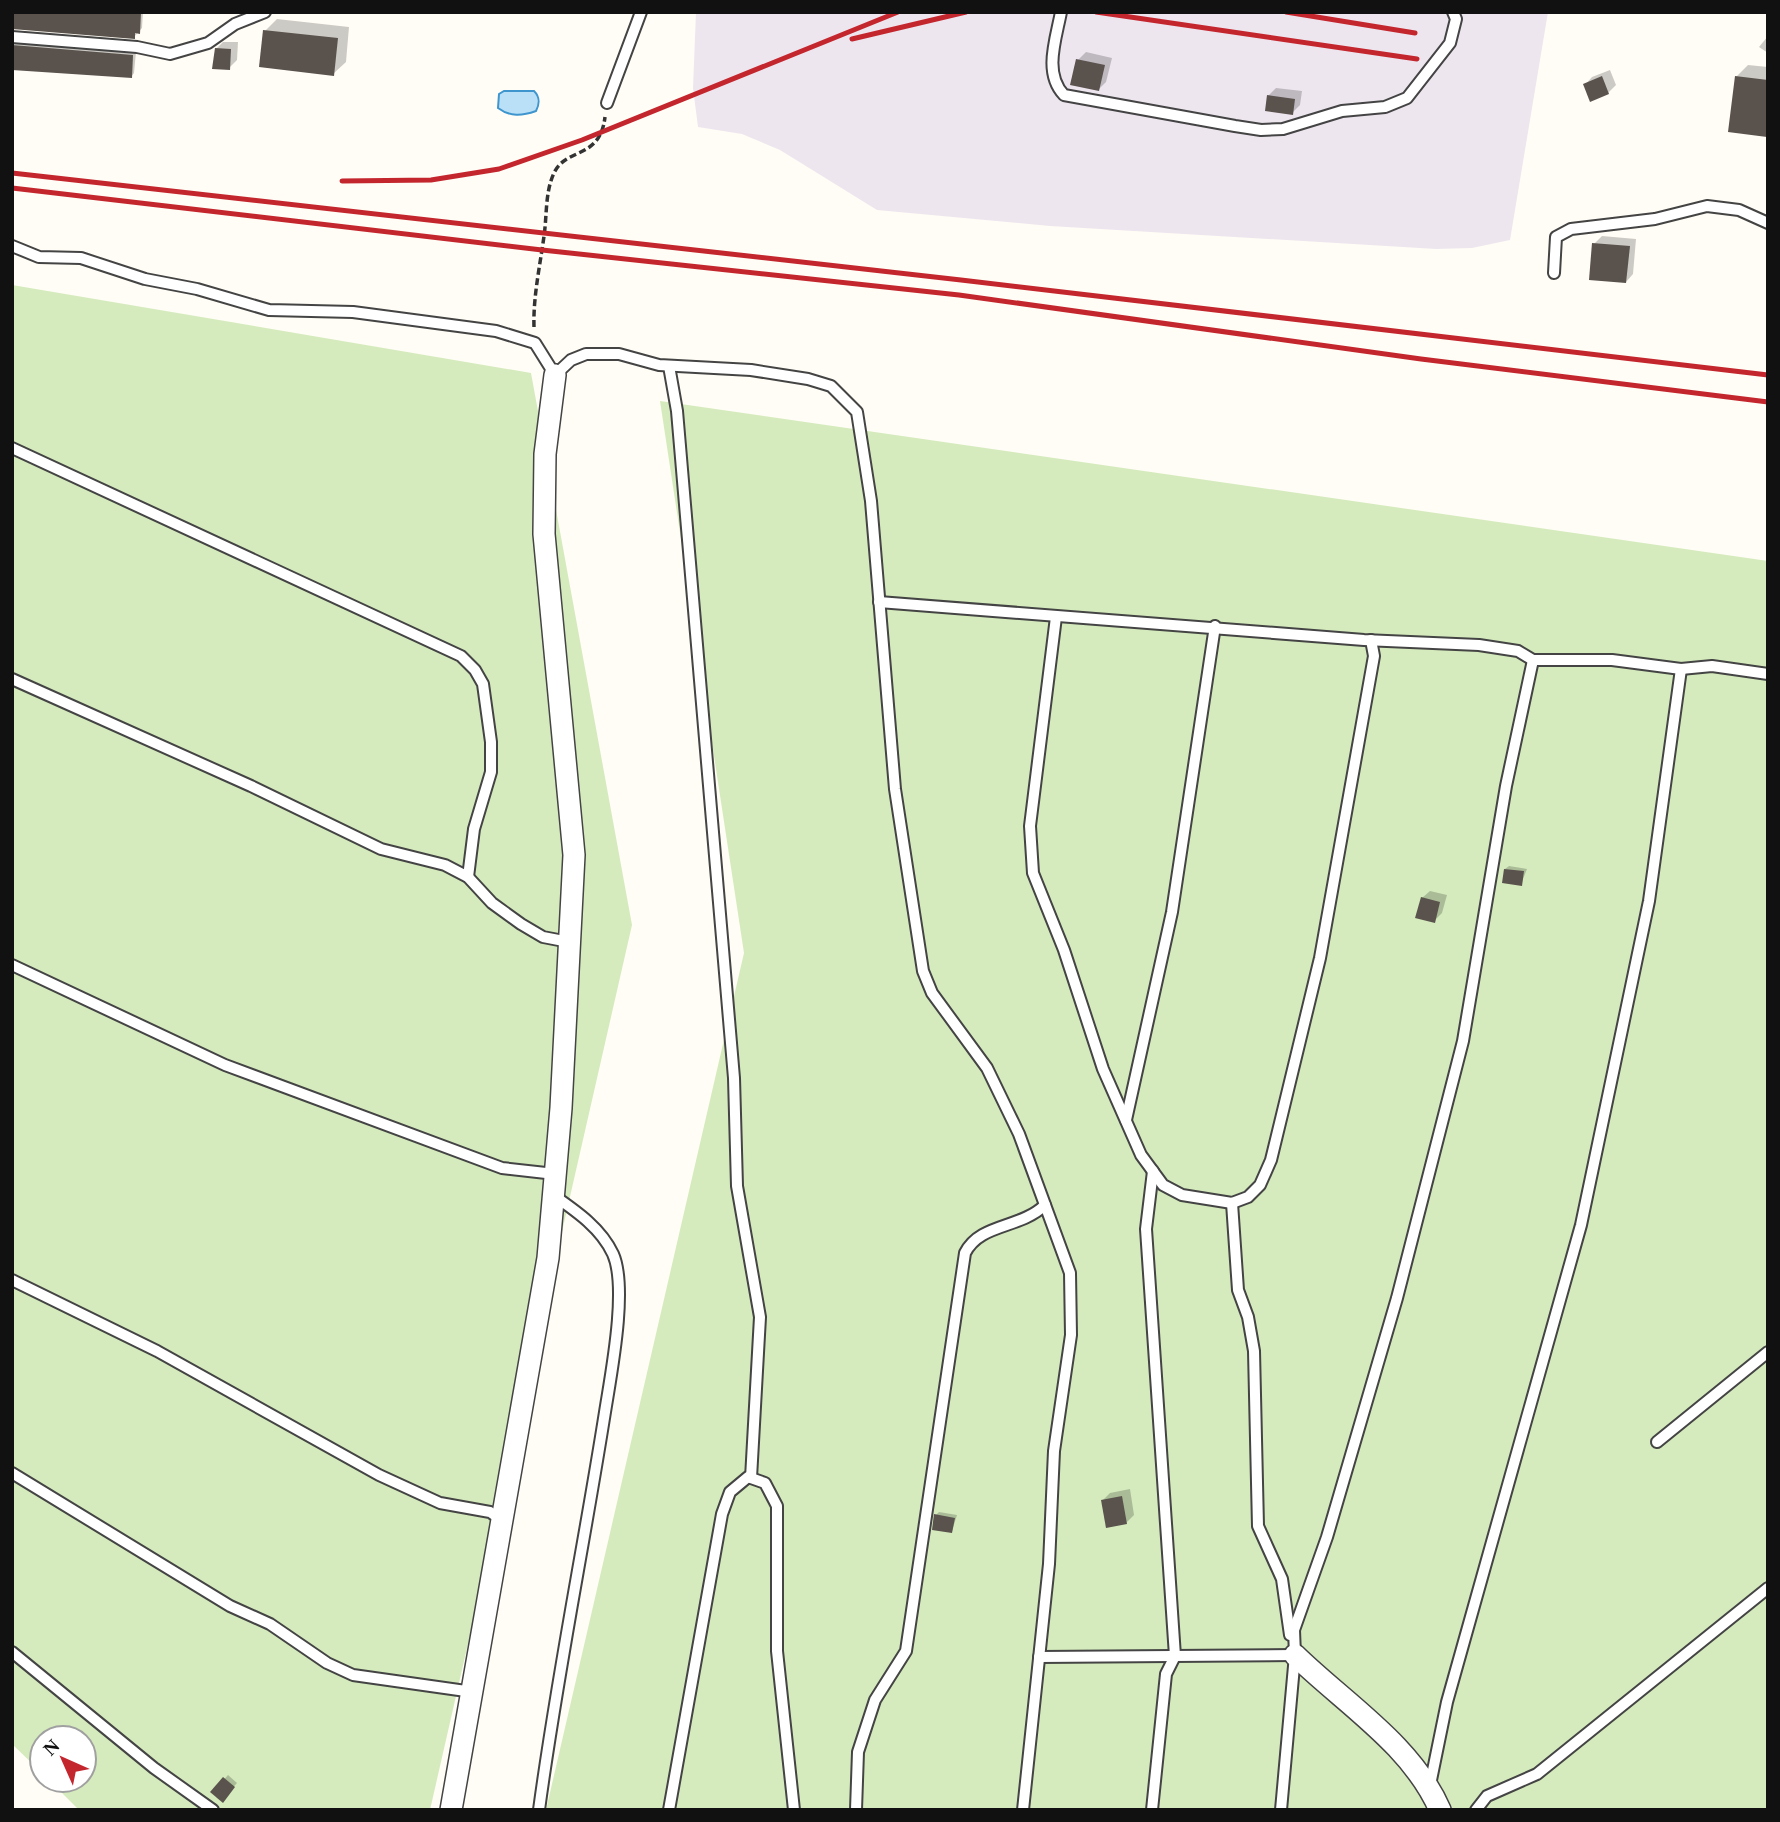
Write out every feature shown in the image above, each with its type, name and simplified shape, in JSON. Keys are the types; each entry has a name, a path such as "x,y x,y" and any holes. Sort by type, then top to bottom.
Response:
{"street":[{"path":"451,1810 474,1692 500,1519 548,1258 555,1174 574,855 544,534 545,454 555,375"},
{"path":"1295,1655 1378,1730 1419,1773 1435,1800"}],"lane":[{"path":"12,37 137,47 170,54 208,43 235,24 265,12"},
{"path":"607,103 641,12"},
{"path":"1061,12 1052,63 1054,85 1064,95 1261,130 1307,123 1342,111 1385,107 1407,98 1450,43 1456,19 1453,12"},
{"path":"1554,272 1556,237 1571,229 1655,219 1707,206 1739,210 1768,223"},
{"path":"12,246 39,257 81,258 145,279 197,289 269,310 353,312 496,331 535,343 555,375 571,360 586,354 619,354 669,366 751,370 808,379 831,386 847,399 857,412 880,602 895,789 923,971 932,993 988,1068 1019,1134 1070,1273 1071,1335 1054,1451 1049,1564 1023,1810"},
{"path":"669,366 677,411 734,1078 737,1186 760,1317 751,1478"},
{"path":"12,448 461,656 483,684 491,742 491,772 474,829 468,877"},
{"path":"880,602 1371,640 1479,645 1518,652 1533,660 1612,660 1681,669 1712,666 1768,674"},
{"path":"1056,617 1030,826 1033,873 1064,950 1103,1069 1141,1155 1163,1185 1182,1195 1231,1203 1248,1197 1260,1185 1271,1160 1320,958 1374,656 1371,640"},
{"path":"1126,1120 1172,912 1215,626"},
{"path":"1282,1810 1295,1655 1294,1630 1327,1537 1397,1298 1463,1041 1506,786 1533,660"},
{"path":"1435,1800 1431,1769 1447,1702 1581,1225 1648,901 1681,669"},
{"path":"12,679 251,786 382,849 445,865 468,877 492,903 521,924 543,937 569,942"},
{"path":"12,965 225,1065 502,1168 555,1174"},
{"path":"1153,1171 1146,1229 1175,1656 1166,1674 1153,1810"},
{"path":"539,1810 551,1720 615,1343 618,1277 614,1255 603,1238 582,1215 553,1195"},
{"path":"1231,1203 1238,1290 1248,1317 1254,1352 1258,1526 1282,1578 1295,1655"},
{"path":"856,1810 858,1752 875,1700 906,1651 965,1253 971,1241 980,1235 1031,1218 1045,1205"},
{"path":"12,1280 168,1357 379,1475 440,1503 490,1512 500,1519"},
{"path":"1657,1442 1768,1352"},
{"path":"12,1473 230,1606 270,1624 338,1669 353,1675 474,1692"},
{"path":"669,1810 722,1514 730,1492 738,1482 751,1478 765,1483 777,1506 777,1651 794,1810"},
{"path":"1476,1810 1487,1796 1537,1774 1768,1588"},
{"path":"12,1652 154,1768 213,1810"},
{"path":"1039,1657 1295,1655"}],"path":[{"path":"535,343 534,313 548,197 554,172 560,164 589,149 603,132 607,103"}],"shaded area":[{"path":"696,12 1548,12 1510,240 1472,248 1436,249 1050,226 877,210 780,150 742,134 698,127 693,88"}],"green space":[{"path":"12,285 531,373 632,925 430,1810 79,1810 63,1794 98,1794 98,1724 28,1724 28,1759 12,1744"},
{"path":"660,401 1768,561 1768,1810 546,1810 744,953"}],"water":[{"path":"504,91 534,91 539,100 536,111 516,115 498,108 499,94"}],"building":[{"path":"12,12 141,12 140,34 135,33 135,39 12,29"},
{"path":"263,30 338,38 334,76 259,67"},
{"path":"12,45 133,55 132,78 12,70"},
{"path":"215,48 231,49 230,70 212,69"},
{"path":"1076,59 1105,65 1099,91 1070,85"},
{"path":"1602,76 1609,94 1590,102 1583,84"},
{"path":"1735,76 1768,80 1767,137 1728,132"},
{"path":"1267,95 1295,99 1293,115 1265,111"},
{"path":"1592,243 1630,246 1626,283 1589,280"},
{"path":"1504,869 1524,871 1522,886 1502,883"},
{"path":"1421,897 1440,902 1435,923 1415,918"},
{"path":"1122,1496 1127,1524 1106,1528 1101,1500"},
{"path":"934,1514 955,1518 952,1533 932,1530"},
{"path":"223,1777 235,1787 223,1803 210,1792"}],"railway":[{"path":"342,181 431,180 499,169 582,140 898,12"},
{"path":"852,39 966,12"},
{"path":"1096,12 1417,59"},
{"path":"1286,12 1415,33"},
{"path":"12,173 961,280 1768,375"},
{"path":"12,188 542,250 959,295 1421,359 1768,402"}]}
